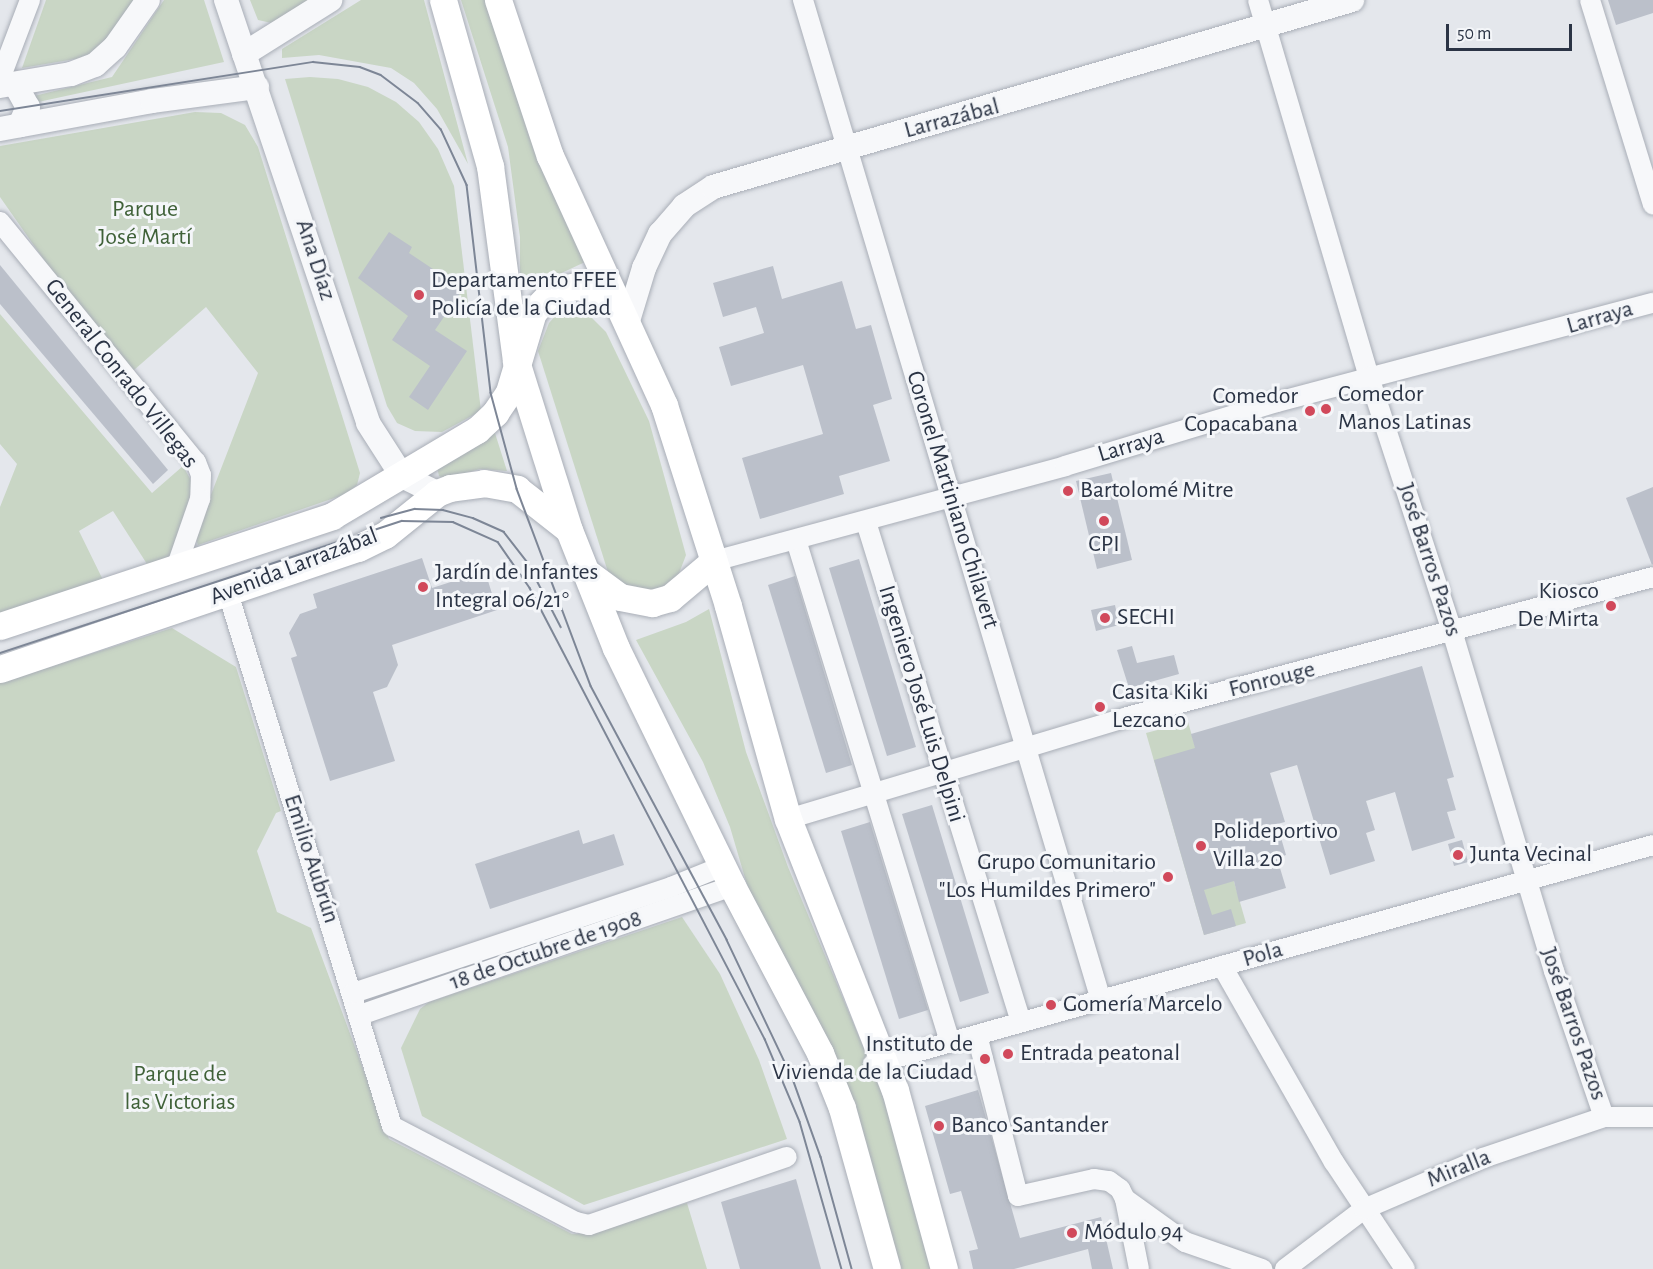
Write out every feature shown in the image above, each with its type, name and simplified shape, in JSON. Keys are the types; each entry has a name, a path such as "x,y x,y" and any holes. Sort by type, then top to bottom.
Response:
{"main road":[{"path":"443,0 490,166 516,361 569,530 616,648 727,876 820,1053 842,1108 887,1269"},
{"path":"498,0 550,156 595,252 610,295 627,324 664,405 714,561 788,819 879,1062 944,1269"},
{"path":"516,361 533,312 553,291 577,286 610,295"},
{"name":"Avenida Larrazábal","path":"0,626 175,571 332,516 477,430 495,413 509,392 516,361"},
{"name":"Avenida Larrazábal","path":"0,669 228,594 370,543 437,493 484,483 517,489 569,530"},
{"path":"585,572 620,597 652,603 678,593 714,561"},
{"path":"90,596 102,636"}],"street":[{"path":"5,83 30,0"},
{"path":"5,83 71,74 95,65 115,47 148,0"},
{"name":"Ana Díaz","path":"226,0 363,408 383,450 402,476 437,493"},
{"path":"244,54 330,0"},
{"name":"Coronel Martiniano Chilavert","path":"803,0 1101,1000"},
{"name":"José Barros Pazos","path":"1258,0 1369,377 1452,631 1527,881 1604,1117"},
{"name":"Larrazábal","path":"627,324 652,250 684,206 729,181 979,112 1352,0"},
{"path":"1590,0 1653,206"},
{"path":"5,83 28,107 10,127"},
{"path":"10,127 257,87"},
{"name":"General Conrado Villegas","path":"0,222 196,462 201,475 201,498 175,571"},
{"name":"Larraya","path":"714,561 952,498 1369,377 1503,346 1653,303"},
{"name":"Ingeniero José Luis Delpini","path":"866,522 940,770 1021,1022"},
{"path":"796,540 876,790 950,1042"},
{"name":"Fonrouge","path":"788,819 940,770 1025,746 1653,577"},
{"name":"Emilio Aubrún","path":"228,594 360,1015 392,1126 576,1222 589,1225 787,1157"},
{"name":"Pola","path":"879,1062 1653,845"},
{"name":"18 de Octubre de 1908","path":"353,993 672,887 727,876"},
{"name":"18 de Octubre de 1908","path":"360,1015 727,876"},
{"path":"1222,966 1364,1209 1405,1269"},
{"path":"977,1035 1018,1196 1094,1179 1109,1180 1120,1189 1125,1199 1139,1269"},
{"name":"Miralla","path":"1285,1269 1364,1209 1483,1158 1604,1117 1653,1117"},
{"path":"1125,1199 1185,1242 1262,1269"}],"green space":[{"path":"46,0 135,0 102,48 87,57 22,68"},
{"path":"164,0 204,0 224,62 38,102 34,96 112,77"},
{"path":"250,0 316,0 276,24 258,20"},
{"path":"361,0 424,0 468,164 437,109 414,83 391,68 319,55 282,58 282,49"},
{"path":"461,0 485,0 540,156 585,262 536,285 520,282 520,237 508,147"},
{"path":"310,77 338,79 368,87 396,102 419,122 438,149 454,186 481,411 442,432 415,431 397,423 387,406 285,79"},
{"name":"Parque José Martí","path":"195,112 221,113 245,125 258,147 360,473 357,485 346,494 198,545 195,536 258,373 206,307 126,377 0,197 0,146"},
{"path":"575,310 587,313 606,332 649,421 686,555 675,584 637,595 608,572 538,351 549,323 558,313"},
{"path":"0,314 152,493 183,466 193,484 195,499 171,558 147,564 113,511 79,531 103,580 0,615 0,507 17,464 0,444"},
{"path":"494,430 507,471 480,469 445,479 439,476 437,467"},
{"path":"709,609 746,752 788,867 883,1094 931,1269 899,1269 835,1057 753,905 730,827 703,762 636,640 686,622"},
{"name":"Parque de las Victorias","path":"172,628 236,667 281,811 276,813 257,851 277,912 311,928 389,1139 572,1234 588,1233 687,1203 707,1269 0,1269 0,683"},
{"name":"Polideportivo Villa 20","path":"1188,722 1246,923 1204,935 1146,733"},
{"path":"682,917 720,974 759,1060 787,1139 584,1205 422,1116 401,1048 420,1009 429,1002"}],"building":[{"path":"1608,0 1653,0 1653,13 1616,25"},
{"name":"Departamento FFEE Policía de la Ciudad","path":"389,232 412,247 409,253 463,289 435,330 467,351 428,410 409,397 430,366 392,340 408,316 358,278"},
{"path":"0,265 168,470 153,484 0,304"},
{"path":"773,266 782,299 842,281 856,329 871,325 892,399 873,405 890,461 839,476 844,494 760,519 742,458 823,434 803,365 731,386 719,347 764,333 756,307 723,317 713,283"},
{"name":"CPI","path":"1111,473 1132,560 1097,569 1076,481"},
{"path":"1653,487 1653,564 1652,565 1626,498"},
{"path":"422,558 432,588 485,571 497,610 392,645 398,665 387,687 373,692 395,761 330,781 291,658 297,656 289,633 300,614 317,608 313,594"},
{"path":"859,559 916,747 887,756 829,568"},
{"path":"795,576 852,765 826,773 768,585"},
{"name":"SECHI","path":"1115,605 1119,625 1096,631 1091,610"},
{"path":"1132,646 1137,663 1174,655 1179,674 1129,688 1117,650"},
{"path":"1422,666 1454,777 1447,779 1456,810 1447,812 1455,838 1412,851 1395,792 1366,801 1375,830 1366,833 1375,861 1330,875 1297,765 1270,773 1285,822 1277,824 1286,855 1277,858 1286,888 1239,902 1234,881 1204,890 1212,915 1231,909 1236,926 1204,935 1154,760 1195,748 1191,734"},
{"path":"932,805 989,993 960,1002 902,814"},
{"path":"870,822 928,1010 899,1019 841,831"},
{"path":"579,830 583,844 614,834 624,865 490,909 475,864"},
{"path":"1462,840 1468,862 1454,866 1448,844"},
{"path":"978,1090 1020,1238 1101,1217 1113,1269 1092,1269 1088,1249 1014,1269 973,1269 969,1251 978,1249 961,1191 950,1194 925,1106"},
{"path":"796,1179 821,1269 740,1269 721,1202"}],"tram line":[{"path":"0,111 313,62 360,67 381,75 418,103 441,129 467,185 491,393 517,489 591,686 727,940 793,1079 821,1157 852,1269"},
{"path":"381,518 415,509 443,510 473,518 504,532 528,563 561,627"},
{"path":"0,653 402,521 453,522 498,542 530,588 765,1039 800,1122 842,1269"}],"place":[{"name":"Departamento FFEE Policía de la Ciudad","path":"419,295"},
{"name":"Comedor Manos Latinas","path":"1326,409"},
{"name":"Comedor Copacabana","path":"1310,411"},
{"name":"Bartolomé Mitre","path":"1068,491"},
{"name":"CPI","path":"1104,521"},
{"name":"Jardín de Infantes Integral 06/21°","path":"423,587"},
{"name":"Kiosco De Mirta","path":"1611,606"},
{"name":"SECHI","path":"1105,618"},
{"name":"Casita Kiki Lezcano","path":"1100,707"},
{"name":"Polideportivo Villa 20","path":"1201,846"},
{"name":"Junta Vecinal","path":"1458,855"},
{"name":"Grupo Comunitario \"Los Humildes Primero\"","path":"1168,877"},
{"name":"Gomería Marcelo","path":"1051,1005"},
{"name":"Entrada peatonal","path":"1008,1054"},
{"name":"Instituto de Vivienda de la Ciudad","path":"985,1059"},
{"name":"Banco Santander","path":"939,1126"},
{"name":"Módulo 94","path":"1072,1233"}]}
